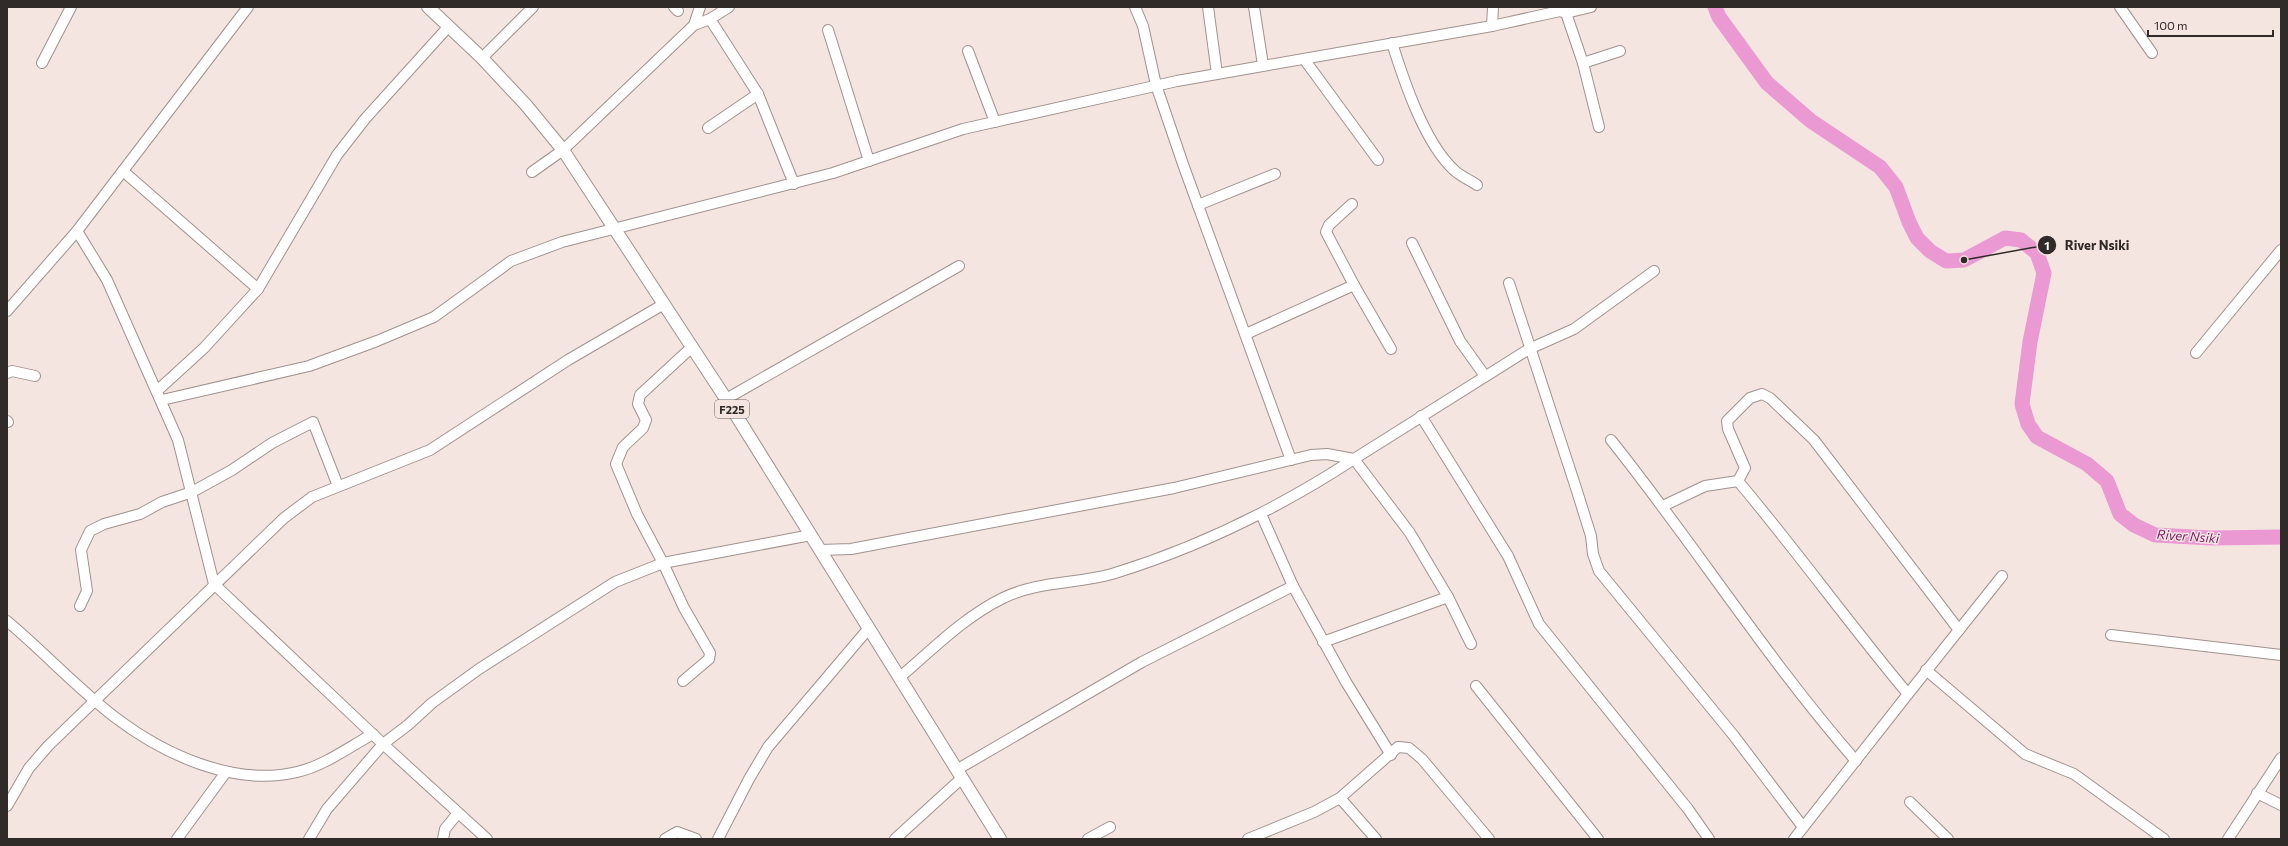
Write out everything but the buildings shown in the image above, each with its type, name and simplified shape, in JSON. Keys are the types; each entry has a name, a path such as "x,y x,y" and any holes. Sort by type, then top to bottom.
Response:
{"main road":[{"name":"F225","path":"428,7 482,58 526,105 563,150 615,227 726,399 1000,839"}],"street":[{"path":"42,62 71,7"},
{"path":"7,311 78,231 248,7"},
{"path":"482,58 533,7"},
{"path":"694,25 700,7"},
{"path":"532,172 563,150 694,25 710,19 729,7"},
{"path":"1135,7 1143,26 1156,85 1291,460"},
{"path":"1208,7 1217,74"},
{"path":"1254,7 1263,65"},
{"path":"1492,26 1493,7"},
{"path":"162,400 309,366 377,341 434,317 511,261 562,242 615,227 794,184 869,161 963,129 1156,85 1492,26 1560,11 1566,13 1591,7"},
{"path":"2120,7 2152,53"},
{"path":"1566,13 1583,63 1599,127"},
{"path":"710,19 758,94 794,184"},
{"path":"158,390 204,348 258,289 337,155 365,120 449,26"},
{"path":"828,30 869,161"},
{"path":"1392,43 1406,87 1433,144 1454,170 1477,184"},
{"path":"968,51 995,122"},
{"path":"1583,63 1620,51"},
{"path":"1304,58 1378,160"},
{"path":"708,128 758,94"},
{"path":"123,171 258,289"},
{"path":"1198,205 1275,174"},
{"path":"1352,204 1329,225 1326,232 1354,286 1390,349"},
{"path":"78,231 108,280 158,390 178,440 214,584 383,744 487,839"},
{"path":"1412,243 1460,341 1485,376"},
{"path":"2196,353 2281,250"},
{"path":"726,399 959,266"},
{"path":"900,677 965,622 1003,598 1047,584 1110,574 1175,551 1261,514 1354,459 1530,348 1574,329 1654,271"},
{"path":"1509,282 1591,536 1593,554 1600,570 1734,736 1803,827"},
{"path":"1246,334 1354,286"},
{"path":"7,806 28,768 214,584 284,518 312,497 430,450 568,360 664,304"},
{"path":"683,681 709,659 710,653 684,608 663,563 637,514 616,464 623,447 643,428 645,424 646,420 638,404 640,395 692,347"},
{"path":"7,373 12,371 35,376"},
{"path":"1738,481 1745,468 1728,429 1727,421 1750,398 1762,394 1778,404 1814,440 1959,630"},
{"path":"1421,416 1508,556 1539,624 1688,809 1709,839"},
{"path":"80,606 87,590 81,550 90,531 104,524 140,514 162,502 192,492 232,470 272,443 313,422 338,486"},
{"path":"1611,440 1663,506 1718,584 1798,690 1856,760"},
{"path":"820,550 851,549 1150,492 1291,460 1327,454 1354,459 1410,533 1448,597 1471,644"},
{"path":"1663,506 1705,486 1738,481"},
{"path":"1738,481 1781,532 1866,645 1908,694"},
{"path":"1261,514 1293,586 1323,642 1391,755"},
{"path":"309,839 327,809 383,744 408,725 432,703 505,653 615,582 663,563 812,536"},
{"path":"1794,839 1926,670 2002,576"},
{"path":"895,839 960,774 1142,662 1293,586"},
{"path":"1323,642 1448,597"},
{"path":"7,621 116,718 144,737 186,758 226,772 263,776 298,772 323,762 373,734"},
{"path":"718,839 749,778 768,747 869,628"},
{"path":"2111,635 2281,655"},
{"path":"1926,670 2025,754 2074,774 2164,839"},
{"path":"1476,686 1598,839"},
{"path":"1248,839 1264,837 1340,798 1391,755 1398,746 1409,748 1422,759 1489,839"},
{"path":"2228,839 2281,758"},
{"path":"177,839 226,772"},
{"path":"2257,793 2281,805"},
{"path":"1340,798 1376,839"},
{"path":"1910,802 1948,839"},
{"path":"443,839 445,829 458,813"},
{"path":"1088,839 1110,827"},
{"path":"665,839 677,832 696,839"}],"waterway":[{"name":"River Nsiki","path":"1715,7 1719,17 1767,83 1811,121 1880,167 1896,187 1909,222 1917,238 1930,251 1946,261 1964,260 2005,238 2021,240 2037,253 2044,273 2030,342 2022,404 2028,424 2037,437 2087,464 2107,481 2120,514 2134,525 2155,535 2211,538 2281,537"}],"place":[{"name":"River Nsiki","path":"1964,260"}]}
